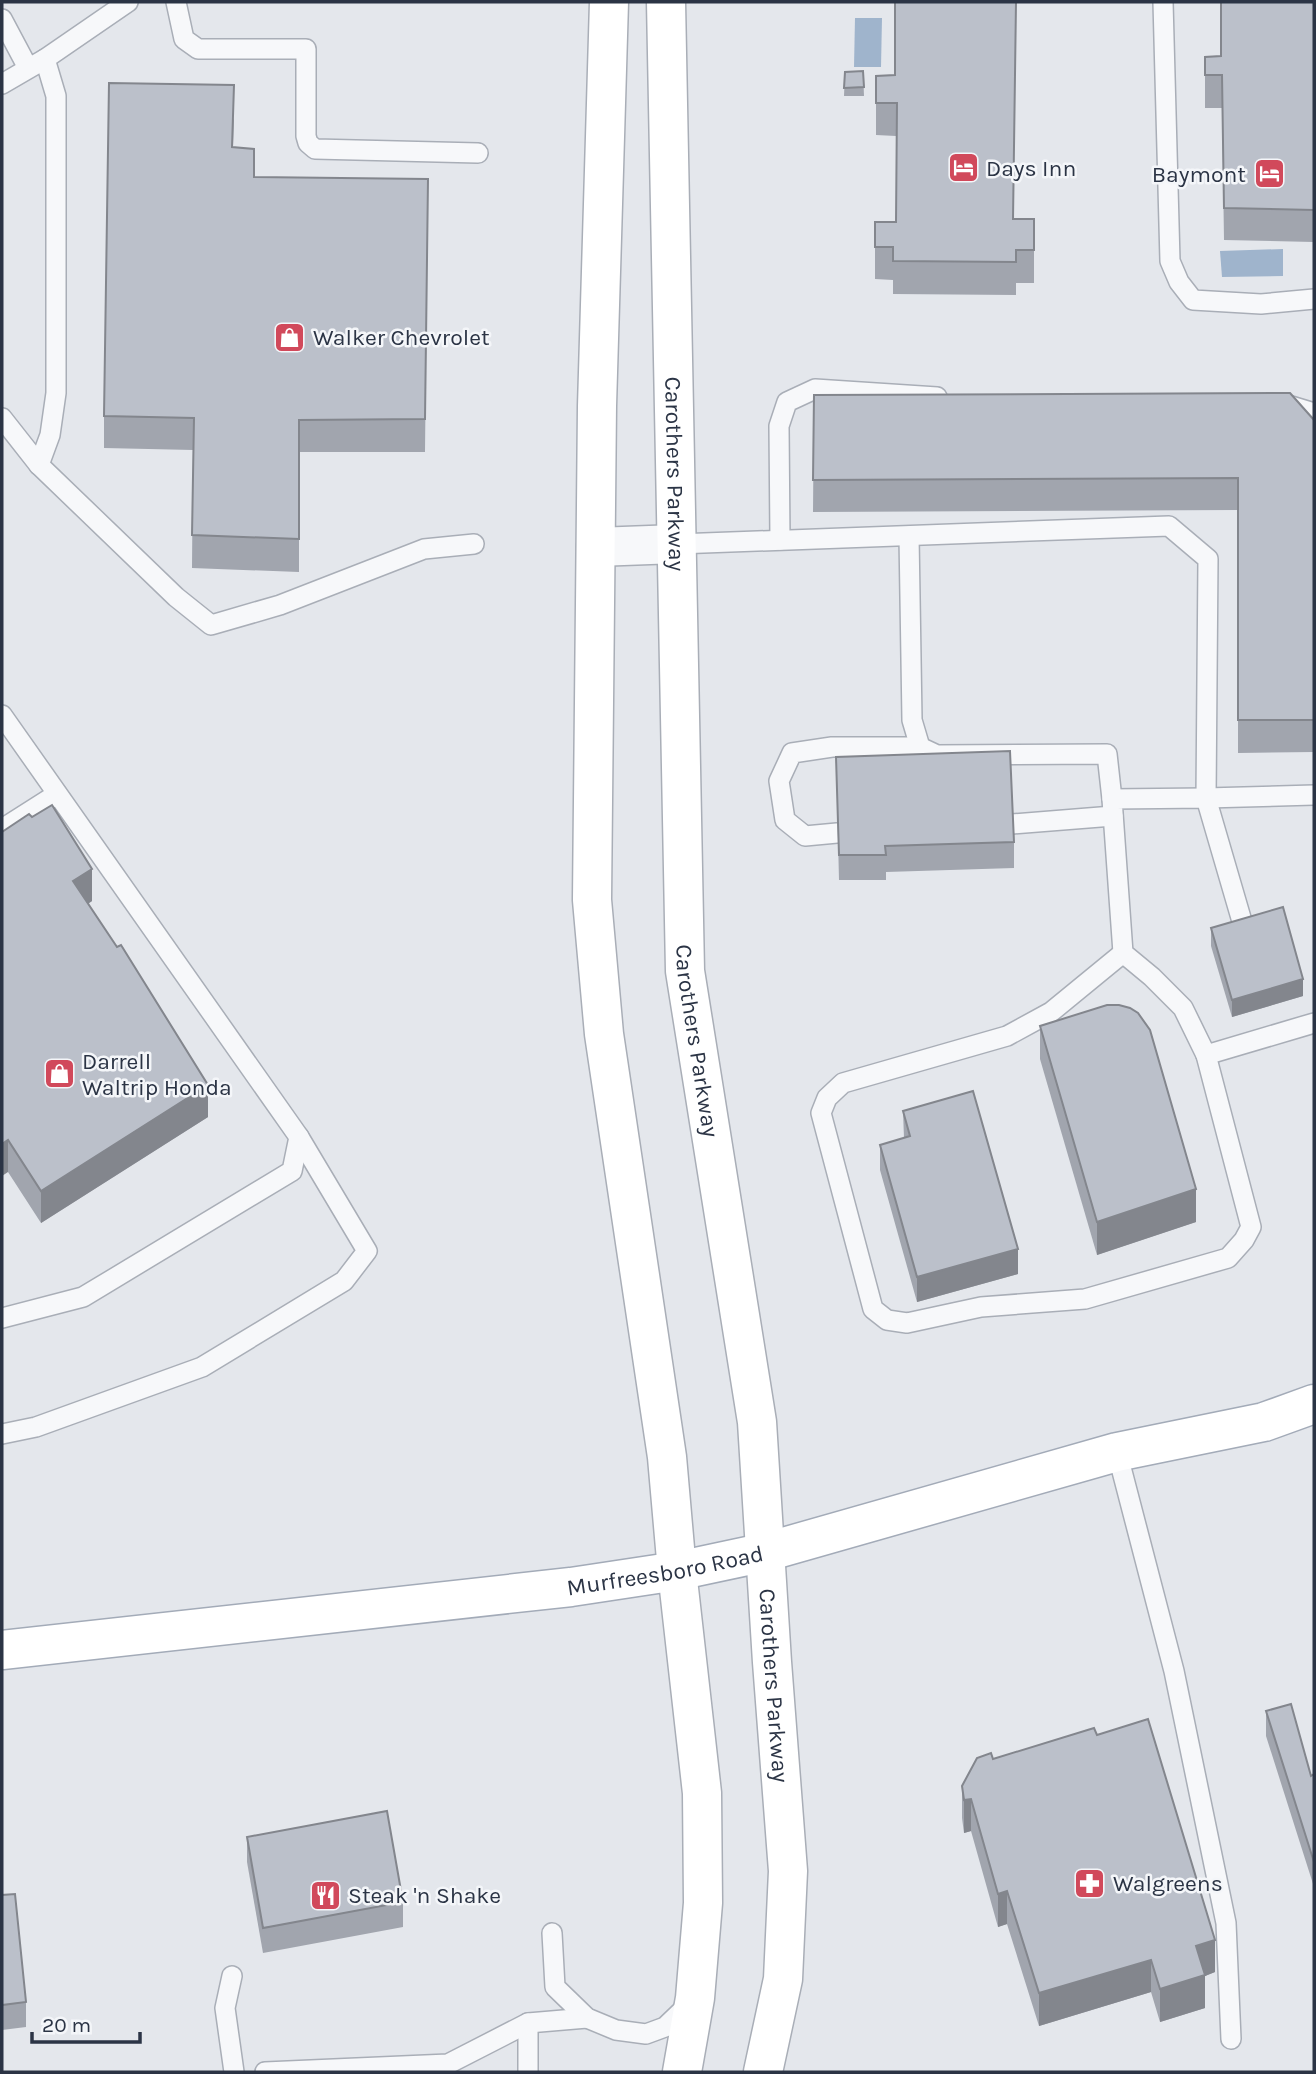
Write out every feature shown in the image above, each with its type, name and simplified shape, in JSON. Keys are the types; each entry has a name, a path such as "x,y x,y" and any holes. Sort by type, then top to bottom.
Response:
{"main road":[{"path":"609,2 598,370 592,769 593,914 604,1034 667,1457 702,1793 703,1903 695,1998 682,2072"},
{"name":"Carothers Parkway","path":"666,2 685,971 757,1422 788,1871 783,1979 763,2072"},
{"name":"Murfreesboro Road","path":"2,1650 570,1587 677,1571 766,1552 1117,1452 1264,1422 1314,1404"}],"street":[{"path":"596,547 677,544"}],"lane":[{"path":"2,83 37,63 128,2"},
{"path":"176,2 184,39 198,49 306,49 306,136 308,143 315,149 478,153"},
{"path":"1163,2 1170,261 1179,282 1193,300 1261,304 1314,299"},
{"path":"2,19 37,63 56,96 56,393 50,435 39,465"},
{"path":"780,540 779,426 787,402 815,389 958,398"},
{"path":"1265,406 1288,405 1314,413"},
{"path":"2,418 39,465 176,597 211,625 280,605 424,549 474,544"},
{"path":"677,544 1169,526 1208,559 1206,798 1241,918"},
{"path":"909,536 912,720 920,747"},
{"path":"2,715 299,1137 367,1251 344,1281 202,1367 36,1427 2,1434"},
{"path":"837,833 805,835 785,820 779,782 793,752 832,747 920,747 937,755 1107,754 1124,953 1152,976 1183,1008 1206,1055 1251,1227 1244,1240 1228,1258 1085,1299 981,1307 907,1323 887,1320 873,1309 821,1113 827,1098 843,1083 1007,1036 1051,1012 1124,953"},
{"path":"2,829 57,794"},
{"path":"1012,824 1112,808 1206,798 1314,795"},
{"path":"1206,1055 1314,1023"},
{"path":"2,1318 83,1297 292,1171 299,1137"},
{"path":"1117,1452 1174,1671 1226,1923 1231,2039"},
{"path":"552,1933 555,1987 587,2018 616,2030 646,2034 665,2027 695,1998"},
{"path":"232,1976 225,2008 234,2072"},
{"path":"265,2072 448,2068 528,2023 587,2018"},
{"path":"528,2023 528,2072"}],"water":[{"path":"855,18 882,18 881,67 854,67"},
{"path":"1283,249 1283,276 1222,277 1220,251"}],"building":[{"path":"895,2 1016,2 1013,219 1034,219 1034,250 1016,250 1016,262 893,261 893,247 875,247 875,222 896,222 897,103 876,103 876,76 895,75"},
{"name":"Baymont","path":"1221,2 1314,2 1314,210 1224,208 1222,75 1205,75 1205,57 1221,56"},
{"path":"863,71 864,87 844,88 845,72"},
{"path":"109,83 234,85 232,147 254,149 254,177 428,179 425,419 299,420 299,539 192,535 194,418 104,416"},
{"path":"1290,393 1314,420 1314,720 1238,720 1238,478 813,480 814,395"},
{"path":"1010,751 1014,842 885,846 886,855 839,855 836,757"},
{"path":"52,805 92,869 73,881 117,947 121,945 208,1085 41,1191 8,1140 2,1144 2,832 29,814 32,817"},
{"path":"1283,907 1303,979 1232,1000 1211,928"},
{"path":"1107,1005 1130,1008 1138,1013 1150,1030 1196,1189 1097,1222 1040,1026"},
{"path":"973,1091 1018,1249 917,1277 880,1145 910,1136 903,1111"},
{"path":"1291,1704 1311,1776 1314,1774 1314,1862 1266,1711"},
{"path":"1148,1719 1215,1940 1196,1946 1205,1975 1160,1989 1151,1960 1039,1993 1007,1891 998,1894 971,1799 964,1800 962,1786 977,1758 991,1753 993,1759 1094,1728 1097,1735"},
{"name":"Steak 'n Shake","path":"387,1811 403,1902 263,1928 247,1837"},
{"path":"15,1894 26,2002 2,2005 2,1895"}],"place":[{"name":"Days Inn","path":"963,168"},
{"name":"Baymont","path":"1269,174"},
{"name":"Walker Chevrolet","path":"290,337"},
{"name":"Darrell Waltrip Honda","path":"59,1074"},
{"name":"Walgreens","path":"1090,1883"},
{"name":"Steak 'n Shake","path":"325,1895"}]}
